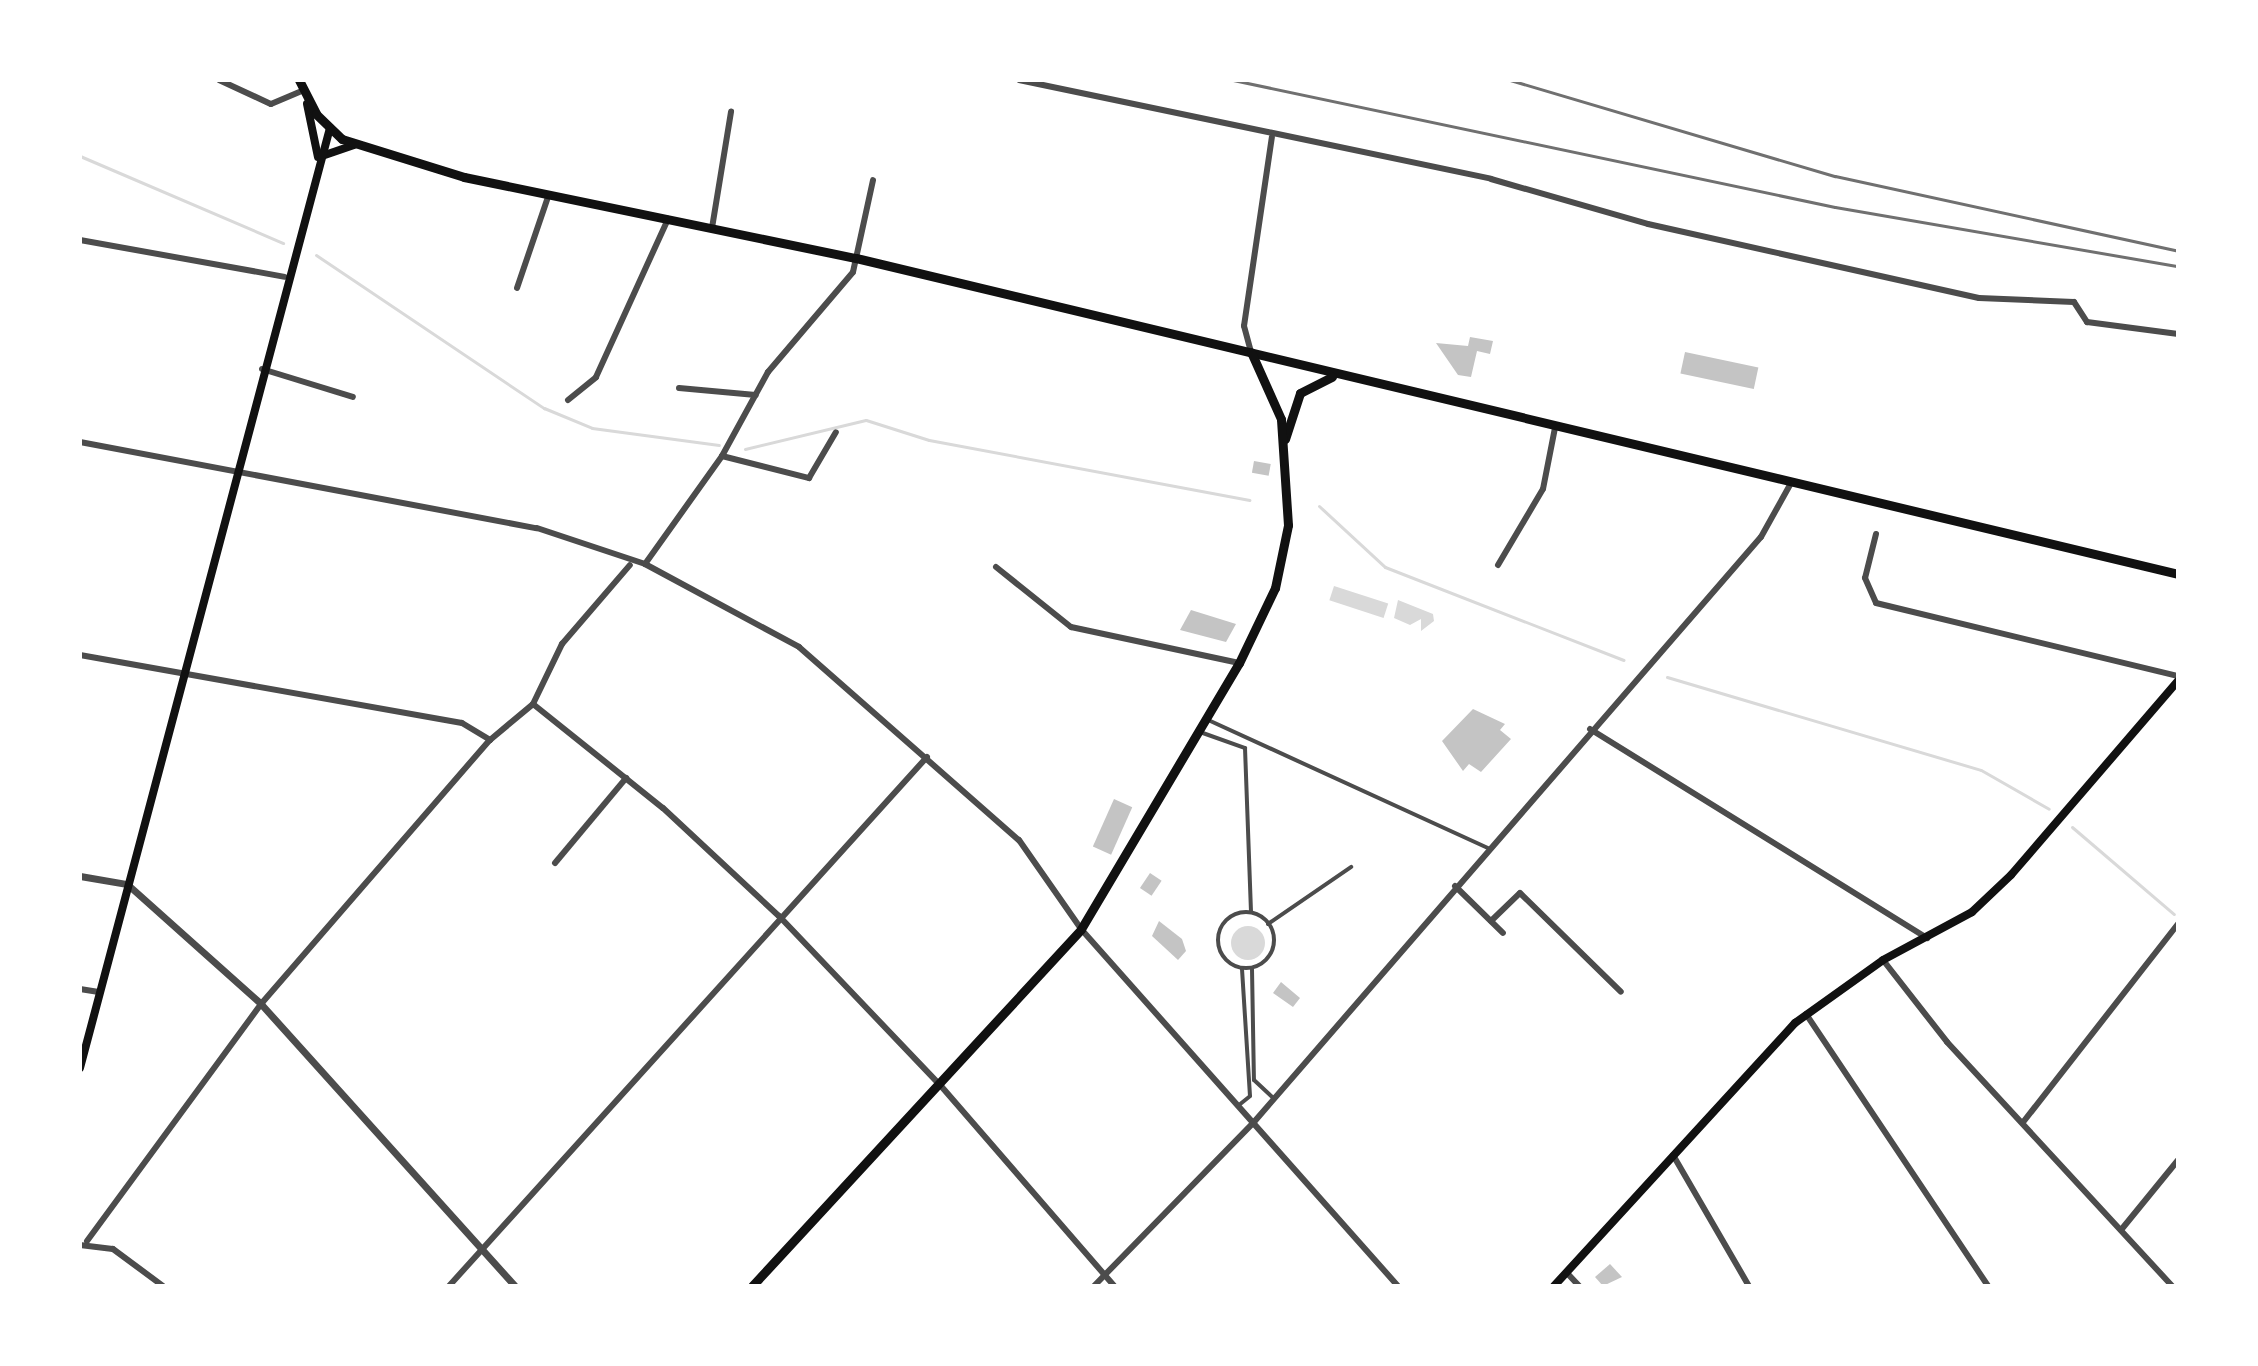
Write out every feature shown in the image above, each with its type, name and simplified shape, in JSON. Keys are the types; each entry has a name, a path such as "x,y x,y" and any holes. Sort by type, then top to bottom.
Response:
{"main road":[{"path":"299,80 318,158"},
{"path":"304,94 330,128 354,145 549,194 856,258 1790,485 2178,574"},
{"path":"80,1068 127,884 188,673 285,277 318,158 330,128"},
{"path":"318,158 354,145"},
{"path":"752,1286 941,1086 1081,929 1239,663 1280,567 1288,525 1283,446 1270,382 1251,352"},
{"path":"1283,446 1300,393 1337,376"},
{"path":"1554,1286 1806,1014 1883,960 1972,912 2011,875 2178,678"}],"street":[{"path":"219,80 271,104 304,94"},
{"path":"1019,80 1272,137 1491,179 1648,224 1979,298 2074,302 2095,324 2178,334"},
{"path":"712,228 731,112"},
{"path":"1251,352 1244,326 1272,137"},
{"path":"645,564 722,456 756,395 856,258 873,180"},
{"path":"517,288 549,194"},
{"path":"568,400 596,377 668,219"},
{"path":"80,240 285,277"},
{"path":"262,369 353,397"},
{"path":"679,388 756,395"},
{"path":"1498,565 1543,489 1555,428"},
{"path":"722,456 809,478 836,432"},
{"path":"80,442 537,528 630,565 645,564 799,647 1019,840 1081,929 1398,1286"},
{"path":"1094,1286 1254,1122 1590,729 1761,537 1790,485"},
{"path":"1876,534 1865,578 1876,603 2178,678"},
{"path":"163,1286 113,1249 83,1243 261,1004 490,740 533,704 562,644 630,565"},
{"path":"996,567 1071,627 1239,663"},
{"path":"80,655 462,723 490,740"},
{"path":"533,704 626,778 779,916 941,1086 1114,1286"},
{"path":"1206,719 1488,848"},
{"path":"1590,729 1927,938"},
{"path":"1200,732 1245,748 1251,912"},
{"path":"449,1286 779,916 927,757"},
{"path":"555,863 626,778"},
{"path":"1268,924 1351,867"},
{"path":"80,876 127,884 261,1004 515,1286"},
{"path":"1455,886 1503,933"},
{"path":"1491,921 1520,893 1621,992"},
{"path":"1251,912 1268,924 1274,945 1252,968 1254,1080 1273,1098"},
{"path":"1251,912 1224,922 1218,936 1220,950 1242,968 1252,968"},
{"path":"2024,1121 2178,924"},
{"path":"1883,960 2172,1286"},
{"path":"1239,1105 1250,1096 1242,968"},
{"path":"80,989 99,992"},
{"path":"1806,1014 1988,1286"},
{"path":"1673,1155 1749,1286"},
{"path":"2121,1230 2178,1160"},
{"path":"1567,1273 1579,1286"}],"shaded area":[{"path":"1334,586 1388,604 1384,618 1329,600"},
{"path":"1398,600 1433,614 1434,621 1421,631 1421,619 1410,625 1394,618"},
{"path":"1248,926 1260,931 1265,943 1260,955 1248,960 1236,955 1231,943 1236,931"}],"building":[{"path":"1470,337 1493,341 1490,354 1477,351 1471,377 1458,375 1436,343 1468,346"},
{"path":"1685,352 1758,368 1754,389 1680,374"},
{"path":"1254,461 1271,464 1269,476 1252,473"},
{"path":"1191,610 1236,624 1226,642 1180,630"},
{"path":"1473,709 1505,724 1500,730 1511,739 1481,772 1469,764 1463,771 1442,741"},
{"path":"1114,799 1132,807 1111,855 1093,847"},
{"path":"1150,873 1162,881 1152,896 1140,888"},
{"path":"1159,921 1182,939 1186,951 1178,960 1152,936"},
{"path":"1281,982 1300,998 1293,1007 1273,993"},
{"path":"1610,1264 1622,1277 1603,1286 1595,1277"}],"waterway":[{"path":"80,156 283,243"},
{"path":"316,255 544,408 592,428 719,445"},
{"path":"745,449 866,420 929,440 1249,500"},
{"path":"1319,506 1385,567 1623,660"},
{"path":"1667,677 1981,770 2049,809"},
{"path":"2072,827 2174,914"}],"railway":[{"path":"1233,80 1835,207 2178,266"},
{"path":"1510,80 1835,176 2178,251"}]}
